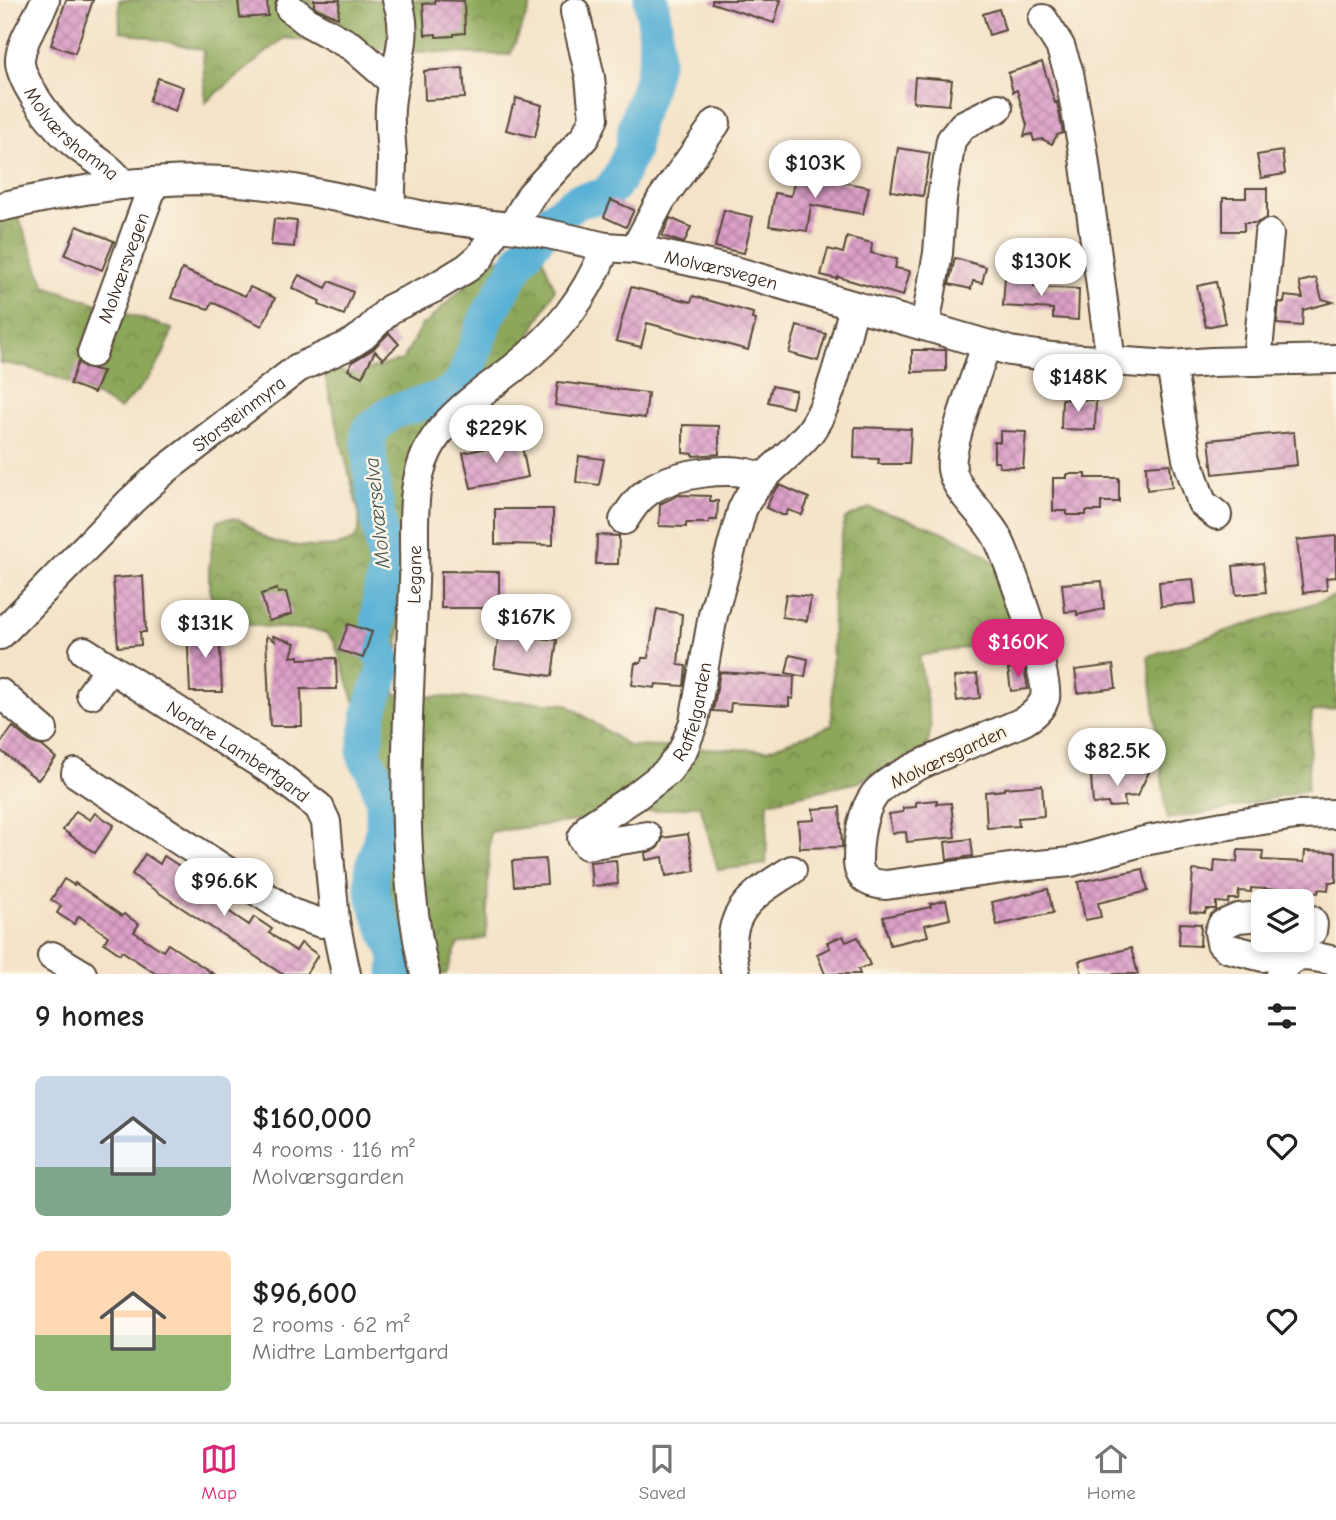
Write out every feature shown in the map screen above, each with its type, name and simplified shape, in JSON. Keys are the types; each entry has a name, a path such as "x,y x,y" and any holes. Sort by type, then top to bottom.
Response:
{"street":[{"name":"Molværshamna","path":"45,0 23,44 20,67 35,96 59,129 78,146 104,163 123,185"},
{"path":"390,207 390,109 393,82 402,49 402,28 397,0"},
{"path":"290,8 309,23 353,47 393,82"},
{"path":"522,230 531,195 585,137 594,118 590,77 575,12"},
{"path":"1043,19 1059,46 1069,73 1083,150 1111,362"},
{"path":"925,326 938,253 951,140 963,125 998,108"},
{"path":"635,249 661,200 716,123"},
{"name":"Molværsvegen","path":"0,207 69,191 154,182 191,180 261,185 390,207 420,215 522,230 607,247 635,249 735,271 986,345 1052,357 1171,365 1336,359"},
{"name":"Molværsvegen","path":"92,353 154,182"},
{"name":"Storsteinmyra","path":"0,635 165,470 298,368 349,345 363,336 390,309 434,288 522,230"},
{"path":"1257,361 1269,234"},
{"name":"Legane","path":"425,974 411,896 406,736 414,579 414,505 420,471 434,440 449,420 537,349 575,307 597,271 607,247"},
{"name":"Raffelgarden","path":"647,836 587,845 582,838 590,826 668,771 683,750 694,722 713,615 728,555 748,497 762,478 813,427 830,387 854,306"},
{"name":"Molværsgarden","path":"986,345 953,450 952,471 959,486 988,522 1007,557 1041,666 1045,696 1036,713 1024,721 905,773 882,787 868,806 863,820 858,860 862,875 872,884 886,885 1017,866 1070,862 1144,841 1223,826 1296,816 1336,814"},
{"path":"1171,365 1187,459 1202,503 1217,515"},
{"path":"624,520 638,500 668,481 721,470 762,478"},
{"name":"Nordre Lambertgard","path":"84,651 275,773 319,807 326,822 335,921 346,974"},
{"path":"91,694 110,668"},
{"path":"0,693 43,730"},
{"path":"76,773 291,913 321,923 335,921"},
{"path":"736,974 731,939 743,910 760,890 793,870"},
{"path":"1251,918 1230,920 1222,925 1219,932 1221,943 1271,968 1298,957 1336,961"},
{"path":"1271,968 1285,952"},
{"path":"52,956 82,974"}],"green space":[{"path":"119,0 533,0 510,55 396,51 284,38 205,103 203,50 120,31"},
{"path":"0,205 14,205 45,286 172,329 152,373 119,409 62,380 30,369 0,363"},
{"path":"539,249 555,289 516,361 442,416 402,594 395,694 566,704 629,746 767,750 832,725 833,582 845,519 869,508 961,540 993,561 1008,579 1023,637 919,656 931,726 927,747 859,782 768,802 766,864 718,870 700,805 490,832 486,938 458,944 446,974 388,974 390,908 369,768 355,703 334,641 326,633 316,630 248,624 229,618 219,610 213,600 209,573 212,545 218,521 234,518 270,540 288,545 326,547 355,538 359,529 359,513 322,364 349,374 403,360 422,324 492,260"},
{"path":"1336,596 1336,708 1312,712 1307,790 1223,810 1167,819 1148,656"}],"building":[{"path":"66,0 93,0 75,53 51,45"},
{"path":"238,0 267,0 268,16 240,18"},
{"path":"314,0 340,0 338,18 314,6"},
{"path":"435,0 464,1 465,33 436,37 436,34 425,35 423,4 435,3"},
{"path":"712,0 781,0 774,23 712,3"},
{"path":"999,9 1005,30 989,35 983,14"},
{"path":"1042,62 1055,103 1057,102 1063,133 1057,135 1052,144 1042,139 1034,141 1032,134 1024,136 1027,125 1017,90 1013,92 1008,73"},
{"path":"463,68 465,98 425,100 424,71"},
{"path":"915,77 952,80 949,105 913,102"},
{"path":"158,78 183,87 175,111 149,101"},
{"path":"516,98 542,105 535,137 506,130"},
{"path":"898,148 930,153 923,196 891,191"},
{"path":"1282,151 1285,174 1261,178 1257,155"},
{"path":"810,166 825,170 824,179 869,187 863,214 811,205 807,231 769,226 775,193 791,196 796,173 808,176"},
{"path":"1246,188 1267,188 1267,218 1257,223 1244,223 1244,231 1223,231 1223,198 1246,198"},
{"path":"611,200 634,210 626,227 604,217"},
{"path":"724,210 753,217 744,253 715,247"},
{"path":"670,218 691,227 684,243 662,236"},
{"path":"274,219 297,221 294,247 271,245"},
{"path":"77,226 114,241 102,270 65,255"},
{"path":"847,237 872,243 871,253 897,259 895,268 910,271 903,296 838,277 837,279 821,275 828,249 843,253"},
{"path":"955,258 986,267 982,283 973,281 971,289 949,284"},
{"path":"182,269 245,296 250,287 275,298 262,326 212,302 209,309 171,298"},
{"path":"299,275 326,288 330,281 353,292 344,315 319,305 320,301 292,288"},
{"path":"1005,276 1035,278 1034,287 1079,289 1078,320 1053,318 1053,309 1003,306"},
{"path":"1316,278 1322,299 1333,302 1303,310 1302,326 1277,324 1279,302 1284,303 1285,296 1303,298 1299,282"},
{"path":"1216,282 1225,323 1206,327 1197,286"},
{"path":"631,287 691,302 693,296 753,313 752,319 756,320 748,350 647,323 641,347 616,341"},
{"path":"797,326 826,334 818,361 789,353"},
{"path":"389,333 399,344 383,359 375,351 362,377 348,370 352,362 372,350"},
{"path":"912,350 946,350 946,371 912,372"},
{"path":"78,362 86,368 103,371 94,393 70,384"},
{"path":"558,382 648,393 645,418 555,405"},
{"path":"772,386 796,391 792,408 768,402"},
{"path":"1062,399 1096,400 1095,430 1061,429"},
{"path":"683,425 719,426 719,454 693,456 683,453"},
{"path":"855,427 911,429 909,464 878,464 879,459 854,458"},
{"path":"1000,431 1026,432 1023,468 999,467 999,462 994,462 994,442 1000,442"},
{"path":"1294,432 1297,465 1213,474 1209,440"},
{"path":"521,441 528,477 471,488 463,453"},
{"path":"579,456 604,459 599,485 576,482"},
{"path":"1170,464 1172,487 1147,490 1146,466"},
{"path":"1067,474 1086,474 1086,478 1119,478 1119,502 1101,502 1101,511 1086,511 1086,515 1067,515 1067,511 1053,511 1053,478 1067,478"},
{"path":"780,485 809,498 802,515 788,510 786,515 782,515 766,508"},
{"path":"678,495 710,496 710,501 718,501 717,520 709,520 709,523 686,523 686,527 659,526 660,504"},
{"path":"495,509 553,509 553,545 495,544"},
{"path":"597,535 619,536 618,564 596,564"},
{"path":"1336,536 1336,577 1326,578 1327,590 1303,593 1297,540"},
{"path":"1263,563 1266,592 1236,595 1233,566"},
{"path":"441,571 499,572 499,608 441,608"},
{"path":"143,576 146,632 140,632 141,645 118,647 113,578"},
{"path":"1193,579 1196,603 1161,606 1159,582"},
{"path":"1102,581 1104,609 1077,615 1077,611 1065,612 1062,584"},
{"path":"277,589 278,593 286,592 292,614 269,621 261,594"},
{"path":"786,594 811,597 807,621 782,617"},
{"path":"657,609 682,614 678,665 686,666 684,686 656,684 655,688 632,685 635,663 641,663 642,658 648,658"},
{"path":"348,624 372,632 363,658 339,650"},
{"path":"219,626 222,692 190,692 187,629"},
{"path":"499,633 557,640 552,676 494,668"},
{"path":"266,636 275,641 273,636 295,643 291,657 336,658 337,689 301,689 302,726 270,726"},
{"path":"790,655 808,659 805,677 786,673"},
{"path":"1113,665 1116,688 1078,693 1075,670"},
{"path":"1024,666 1028,689 1011,691 1008,669"},
{"path":"720,672 794,677 793,699 789,698 789,706 731,703 730,712 713,711"},
{"path":"977,674 980,698 957,701 954,677"},
{"path":"13,727 56,758 38,780 0,750 0,744"},
{"path":"1149,772 1137,796 1124,797 1125,806 1093,804 1091,776"},
{"path":"1042,785 1044,816 1018,818 1019,826 987,828 985,792"},
{"path":"937,800 937,804 951,803 955,837 907,842 906,832 892,833 889,814 903,812 903,808 916,807 916,802"},
{"path":"840,807 842,847 800,848 798,821 814,820 813,809"},
{"path":"76,811 90,820 95,813 114,825 95,853 63,830"},
{"path":"688,834 695,871 666,876 663,857 646,860 645,853 657,849 663,838"},
{"path":"971,839 973,856 947,860 945,842"},
{"path":"1238,850 1263,851 1262,860 1304,862 1305,851 1336,852 1336,882 1329,882 1328,890 1319,889 1318,893 1314,893 1314,889 1251,888 1251,892 1239,891 1238,899 1229,899 1228,903 1216,902 1216,909 1206,909 1205,913 1190,912 1193,870 1214,872 1215,860 1237,862"},
{"path":"145,854 160,864 164,856 181,867 177,875 205,893 210,886 228,897 221,906 249,925 254,917 272,929 269,933 296,951 301,943 318,955 306,974 282,974 141,881 132,874"},
{"path":"545,859 547,884 514,886 512,861"},
{"path":"616,860 618,884 592,886 590,862"},
{"path":"1143,869 1148,891 1098,903 1101,917 1085,920 1078,882"},
{"path":"64,879 74,885 75,883 122,916 124,914 139,924 134,932 163,951 168,944 214,974 156,974 122,951 120,954 104,943 108,936 79,916 74,924 57,913 61,906 51,900"},
{"path":"1048,889 1053,913 997,925 992,902"},
{"path":"946,900 950,919 925,925 928,936 890,945 883,917 931,907 930,904"},
{"path":"1180,923 1201,924 1200,946 1179,945"},
{"path":"843,936 846,942 858,937 870,965 858,969 860,974 825,974 817,954 830,948 827,942"},
{"path":"1131,948 1138,974 1082,974 1079,961"}],"waterway":[{"name":"Molværselva","path":"396,974 397,955 372,891 372,870 383,828 383,802 373,771 364,755 369,714 386,663 377,648 380,594 386,569 370,466 368,432 392,412 444,397 462,384 485,321 521,258 553,218 577,201 605,196 618,180 632,150 636,122 656,59 651,0"}]}
